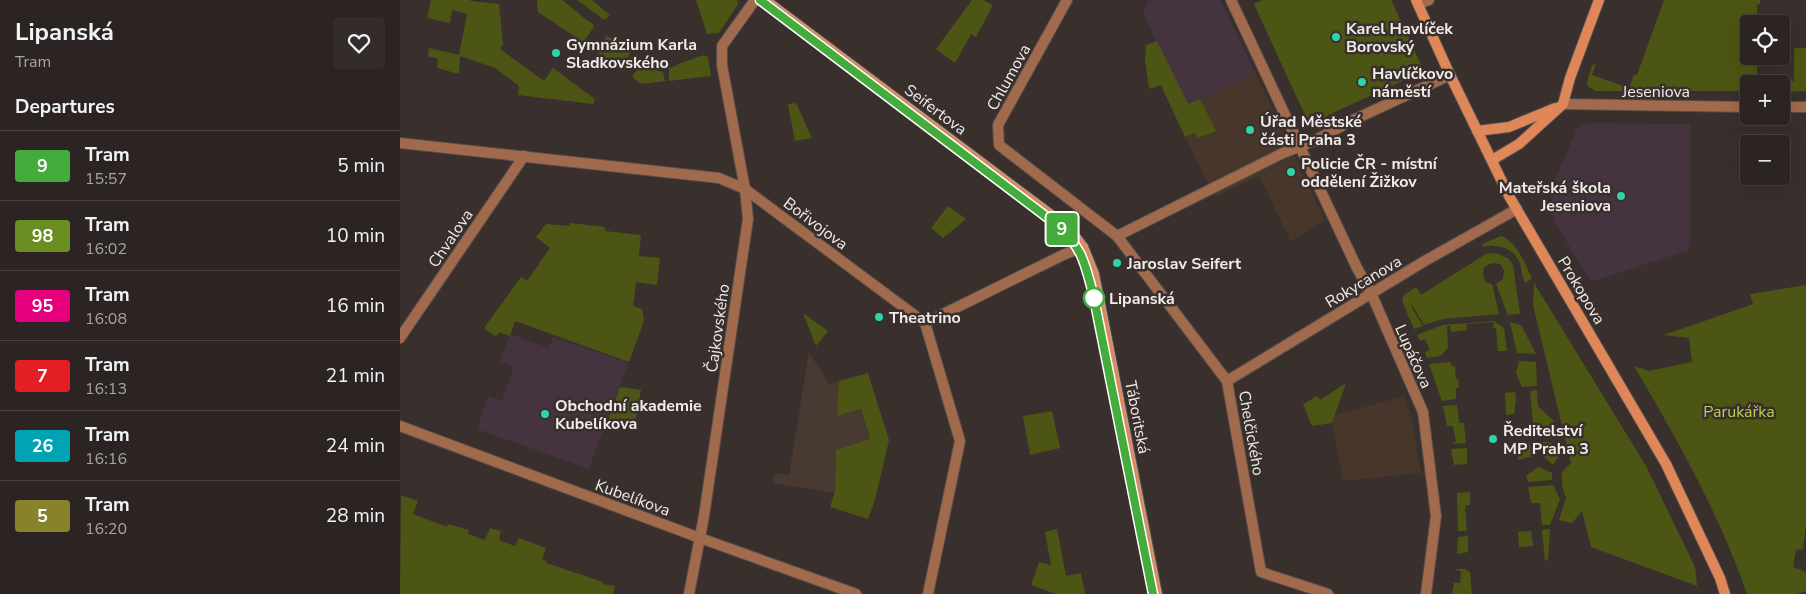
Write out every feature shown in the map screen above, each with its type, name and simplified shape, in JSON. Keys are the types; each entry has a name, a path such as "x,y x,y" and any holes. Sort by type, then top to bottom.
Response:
{"street":[{"name":"Čajkovského","path":"689,594 700,538 748,219 745,190 722,65 722,46 755,0"},
{"name":"Seifertova","path":"765,0 1067,227 1083,247"},
{"name":"Chlumova","path":"1067,0 998,125 999,145 1117,236"},
{"path":"1231,0 1300,146"},
{"path":"1417,2 1429,0"},
{"path":"1492,160 1518,144 1563,104 1570,78 1600,0"},
{"name":"Prokopova","path":"1417,2 1477,131 1517,209 1666,464 1720,578 1725,594"},
{"path":"1117,236 1283,153 1450,75"},
{"path":"1477,131 1509,127 1563,104"},
{"name":"Jeseniova","path":"1563,104 1740,107"},
{"path":"1790,107 1806,107"},
{"name":"Bořivojova","path":"400,143 719,178 745,190 925,323"},
{"name":"Lupáčova","path":"1300,146 1371,293 1423,412 1436,516 1426,594"},
{"name":"Chvalova","path":"400,338 524,156"},
{"name":"Rokycanova","path":"1228,381 1371,293 1517,209"},
{"name":"Chelčického","path":"1117,236 1228,381 1261,572 1328,594"},
{"path":"928,594 960,441 925,323 1062,255 1083,247"},
{"name":"Táboritská","path":"1083,247 1094,274 1157,594"},
{"name":"Kubelíkova","path":"400,426 856,594"}],"shaded area":[{"path":"1149,0 1220,0 1255,72 1173,112 1161,85 1149,89 1145,59 1146,45 1156,41 1143,12"},
{"path":"1255,72 1325,220 1291,242 1259,176 1215,197 1173,112"},
{"name":"Mateřská škola Jeseniova","path":"1591,123 1690,124 1690,237 1688,250 1591,282 1554,221 1551,206 1552,187 1576,131 1581,125"},
{"name":"Obchodní akademie Kubelíkova","path":"510,334 549,348 553,337 628,363 589,469 477,429 488,396 502,401 514,367 500,361"},
{"path":"809,352 829,384 839,381 838,416 861,409 870,440 836,450 835,493 773,483 775,473 789,475"},
{"path":"1405,396 1413,425 1421,473 1343,481 1332,423 1336,415"}],"green space":[{"path":"431,0 470,0 499,4 503,44 500,49 544,81 553,68 595,99 593,104 518,95 519,86 495,68 460,56 459,74 437,68 438,59 428,56 429,48 459,55 467,14 452,10 450,23 427,18"},
{"path":"537,0 562,0 593,24 594,27 583,42 538,12"},
{"path":"577,0 592,0 610,15 603,19"},
{"path":"696,0 737,0 738,4 719,33 707,34"},
{"path":"972,0 983,0 993,5 976,37 971,34 955,63 936,49"},
{"path":"1262,0 1391,0 1424,71 1309,124 1254,4"},
{"path":"1664,0 1760,0 1760,4 1757,5 1757,14 1740,15 1740,65 1757,65 1757,75 1740,75 1740,91 1595,91 1588,86 1587,82 1592,65 1596,64 1592,75 1629,88 1634,75 1637,75"},
{"path":"607,36 631,52 620,68 595,51"},
{"path":"1157,41 1188,104 1200,99 1216,131 1198,138 1194,133 1185,137 1161,85 1149,89 1145,59 1146,45"},
{"path":"1794,48 1806,48 1806,91 1790,92 1790,81 1794,81"},
{"path":"704,55 708,57 711,76 669,81 669,68"},
{"path":"645,62 656,70 663,72 665,81 641,84 632,77 642,63"},
{"path":"796,103 812,138 795,141 788,104"},
{"path":"948,206 966,219 943,238 931,228"},
{"path":"570,223 605,227 605,231 641,235 639,256 660,258 657,285 636,282 633,306 642,309 644,321 629,362 515,321 510,336 499,332 496,337 484,328 521,277 527,281 550,248 536,237 546,224 570,226"},
{"path":"1501,236 1512,243 1523,260 1532,278 1525,283 1516,256 1501,247 1483,247 1482,244"},
{"path":"1496,253 1509,259 1513,265 1520,314 1508,315 1496,284 1503,279 1504,270 1500,264 1492,263 1484,267 1483,275 1486,282 1492,284 1499,314 1443,319 1424,325 1411,303 1423,326 1414,329 1402,301 1404,295 1416,287 1421,295 1486,254"},
{"path":"1534,283 1646,466 1695,567 1697,586 1591,547 1582,511 1572,523 1559,520 1566,498 1562,485 1562,472 1571,463 1533,305"},
{"name":"Parukářka","path":"1806,285 1806,526 1803,549 1796,550 1793,567 1806,572 1806,591 1797,594 1747,594 1736,563 1710,505 1634,366 1649,371 1692,362 1689,338 1664,335 1753,304 1750,294"},
{"path":"803,313 828,331 816,346"},
{"path":"1494,321 1504,328 1507,351 1498,351 1496,328 1493,328 1494,322 1465,324 1467,330 1451,332 1450,326 1447,326 1448,347 1441,356 1427,358 1425,352 1430,350 1425,339 1420,341 1417,335 1443,325"},
{"path":"1510,322 1521,325 1536,354 1517,353"},
{"path":"1519,361 1536,362 1537,386 1522,387 1516,373"},
{"path":"1450,362 1452,366 1455,366 1459,388 1456,388 1456,399 1442,401 1429,364"},
{"path":"868,373 889,440 875,500 868,519 830,507 835,492 836,450 870,439 861,409 837,416 839,381"},
{"path":"1346,383 1332,423 1312,426 1303,404 1317,396 1320,400"},
{"path":"620,387 641,390 634,429 608,420"},
{"path":"1537,390 1538,406 1554,421 1549,437 1542,438 1541,432 1533,422 1530,391"},
{"path":"1515,392 1514,414 1506,415 1505,393"},
{"path":"1457,405 1459,423 1464,423 1466,443 1451,444 1456,442 1453,426 1447,426 1443,406"},
{"path":"1052,411 1060,448 1030,455 1023,416"},
{"path":"1542,442 1550,442 1562,451 1553,465 1543,456"},
{"path":"1530,443 1533,456 1518,460 1517,444"},
{"path":"1467,448 1467,464 1454,465 1451,449"},
{"path":"1538,467 1552,473 1552,480 1528,482 1526,476"},
{"path":"1553,485 1560,499 1550,525 1542,525 1540,503 1531,503 1528,487"},
{"path":"1470,492 1470,505 1466,505 1465,508 1467,531 1458,531 1457,493"},
{"path":"401,495 418,501 413,514 447,527 448,524 469,530 468,534 485,540 490,528 501,531 499,540 515,546 519,538 546,548 542,559 547,561 546,563 603,582 602,584 615,586 613,594 400,594"},
{"path":"1057,529 1066,576 1081,573 1085,594 1056,594 1031,585 1039,562 1051,565 1045,532"},
{"path":"1550,529 1548,560 1545,561 1542,530"},
{"path":"1531,531 1533,546 1519,547 1518,532"},
{"path":"1468,536 1468,552 1457,554 1458,537"},
{"path":"1455,569 1465,569 1470,572 1472,594 1452,594 1454,583 1460,583 1461,571"}],"tram line":[{"path":"760,0 1052,221 1076,246 1085,264 1094,298 1153,594"},
{"name":"9","path":"760,0 1064,230 1074,242 1086,264 1094,298 1153,594"},
{"path":"772,0 1068,222 1088,247 1103,296 1161,594"}],"place":[{"name":"Karel Havlíček Borovský","path":"1336,37"},
{"name":"Gymnázium Karla Sladkovského","path":"556,53"},
{"name":"Havlíčkovo náměstí","path":"1362,82"},
{"name":"Úřad Městské části Praha 3","path":"1250,130"},
{"name":"Policie ČR - místní oddělení Žižkov","path":"1291,172"},
{"name":"Mateřská škola Jeseniova","path":"1621,196"},
{"name":"Jaroslav Seifert","path":"1117,263"},
{"name":"Lipanská","path":"1094,298"},
{"name":"Theatrino","path":"879,317"},
{"name":"Obchodní akademie Kubelíkova","path":"545,414"},
{"name":"Ředitelství MP Praha 3","path":"1493,439"}]}
